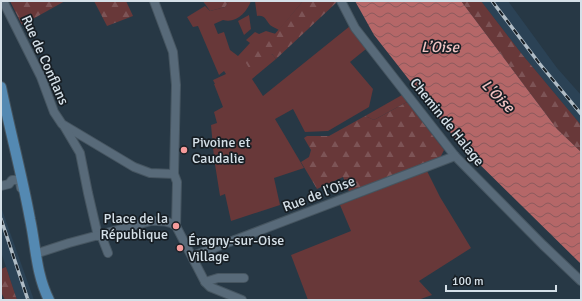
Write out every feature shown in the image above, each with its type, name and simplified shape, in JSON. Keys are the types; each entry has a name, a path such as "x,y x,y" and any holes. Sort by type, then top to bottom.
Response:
{"main road":[{"path":"1,87 9,125 14,183 41,278 49,300"},
{"path":"14,183 30,217 35,254"}],"street":[{"name":"Rue de Conflans","path":"3,1 41,77 54,112 62,124 134,167 150,173 174,174"},
{"path":"154,1 172,52 176,85 174,174 177,182 176,226 205,282 210,287 242,300"},
{"name":"Chemin de Halage","path":"341,1 355,28 455,156 543,246 581,281"},
{"path":"62,124 80,153 88,193 100,235 108,253"},
{"name":"Rue de l'Oise","path":"192,256 455,156"},
{"path":"35,254 69,243 151,221 164,221 176,226"},
{"path":"205,282 218,278 244,278"}],"shaded area":[{"path":"481,1 508,1 557,68 581,95 581,125 521,53"},
{"path":"1,207 34,300 17,300 1,252"}],"green space":[{"path":"10,1 65,1 22,25"},
{"path":"94,1 126,1 133,16 107,26"},
{"path":"203,1 229,1 225,7 210,11"},
{"path":"229,1 251,1 244,13 237,19 228,21 223,20 214,24 218,34 224,32 230,50 238,56 250,43 246,40 255,32 259,34 266,31 276,34 263,56 272,54 276,59 252,79 263,96 350,26 366,49 350,62 373,89 369,107 328,131 305,132 293,109 275,119 304,168 274,178 280,205 231,221 225,194 220,196 211,125 217,123 214,112 223,107 213,80 226,74 224,71 219,75 198,26 193,27 187,17 205,6 210,11 225,7"},
{"path":"255,1 303,1 279,30 271,26 263,17 257,16"},
{"path":"303,1 337,2 276,59 272,54 266,59 263,57 249,68 243,58 274,35"},
{"path":"461,1 481,1 521,53 581,125 581,152 557,129"},
{"path":"249,15 251,29 244,35 238,21"},
{"path":"402,95 407,102 374,120 365,116"},
{"path":"407,102 444,150 440,158 350,194 343,177 317,189 301,162 309,157 311,150 304,138 307,136 329,136 365,116 374,120"},
{"path":"427,171 440,197 471,248 419,281 432,295 418,300 308,300 291,255 351,231 340,205"},
{"path":"6,267 17,300 5,300 1,292 1,269"}],"water":[{"name":"L’Oise","path":"355,1 461,1 557,129 581,152 581,264 461,146 374,35"}],"railway":[{"path":"492,1 539,63 581,114"},
{"path":"1,219 28,300"}],"place":[{"name":"Pivoine et Caudalie","path":"184,150"},
{"name":"Place de la République","path":"176,226"},
{"name":"Éragny-sur-Oise Village","path":"180,248"}],"water label":[{"name":"L'Oise","path":"498,96"}]}
